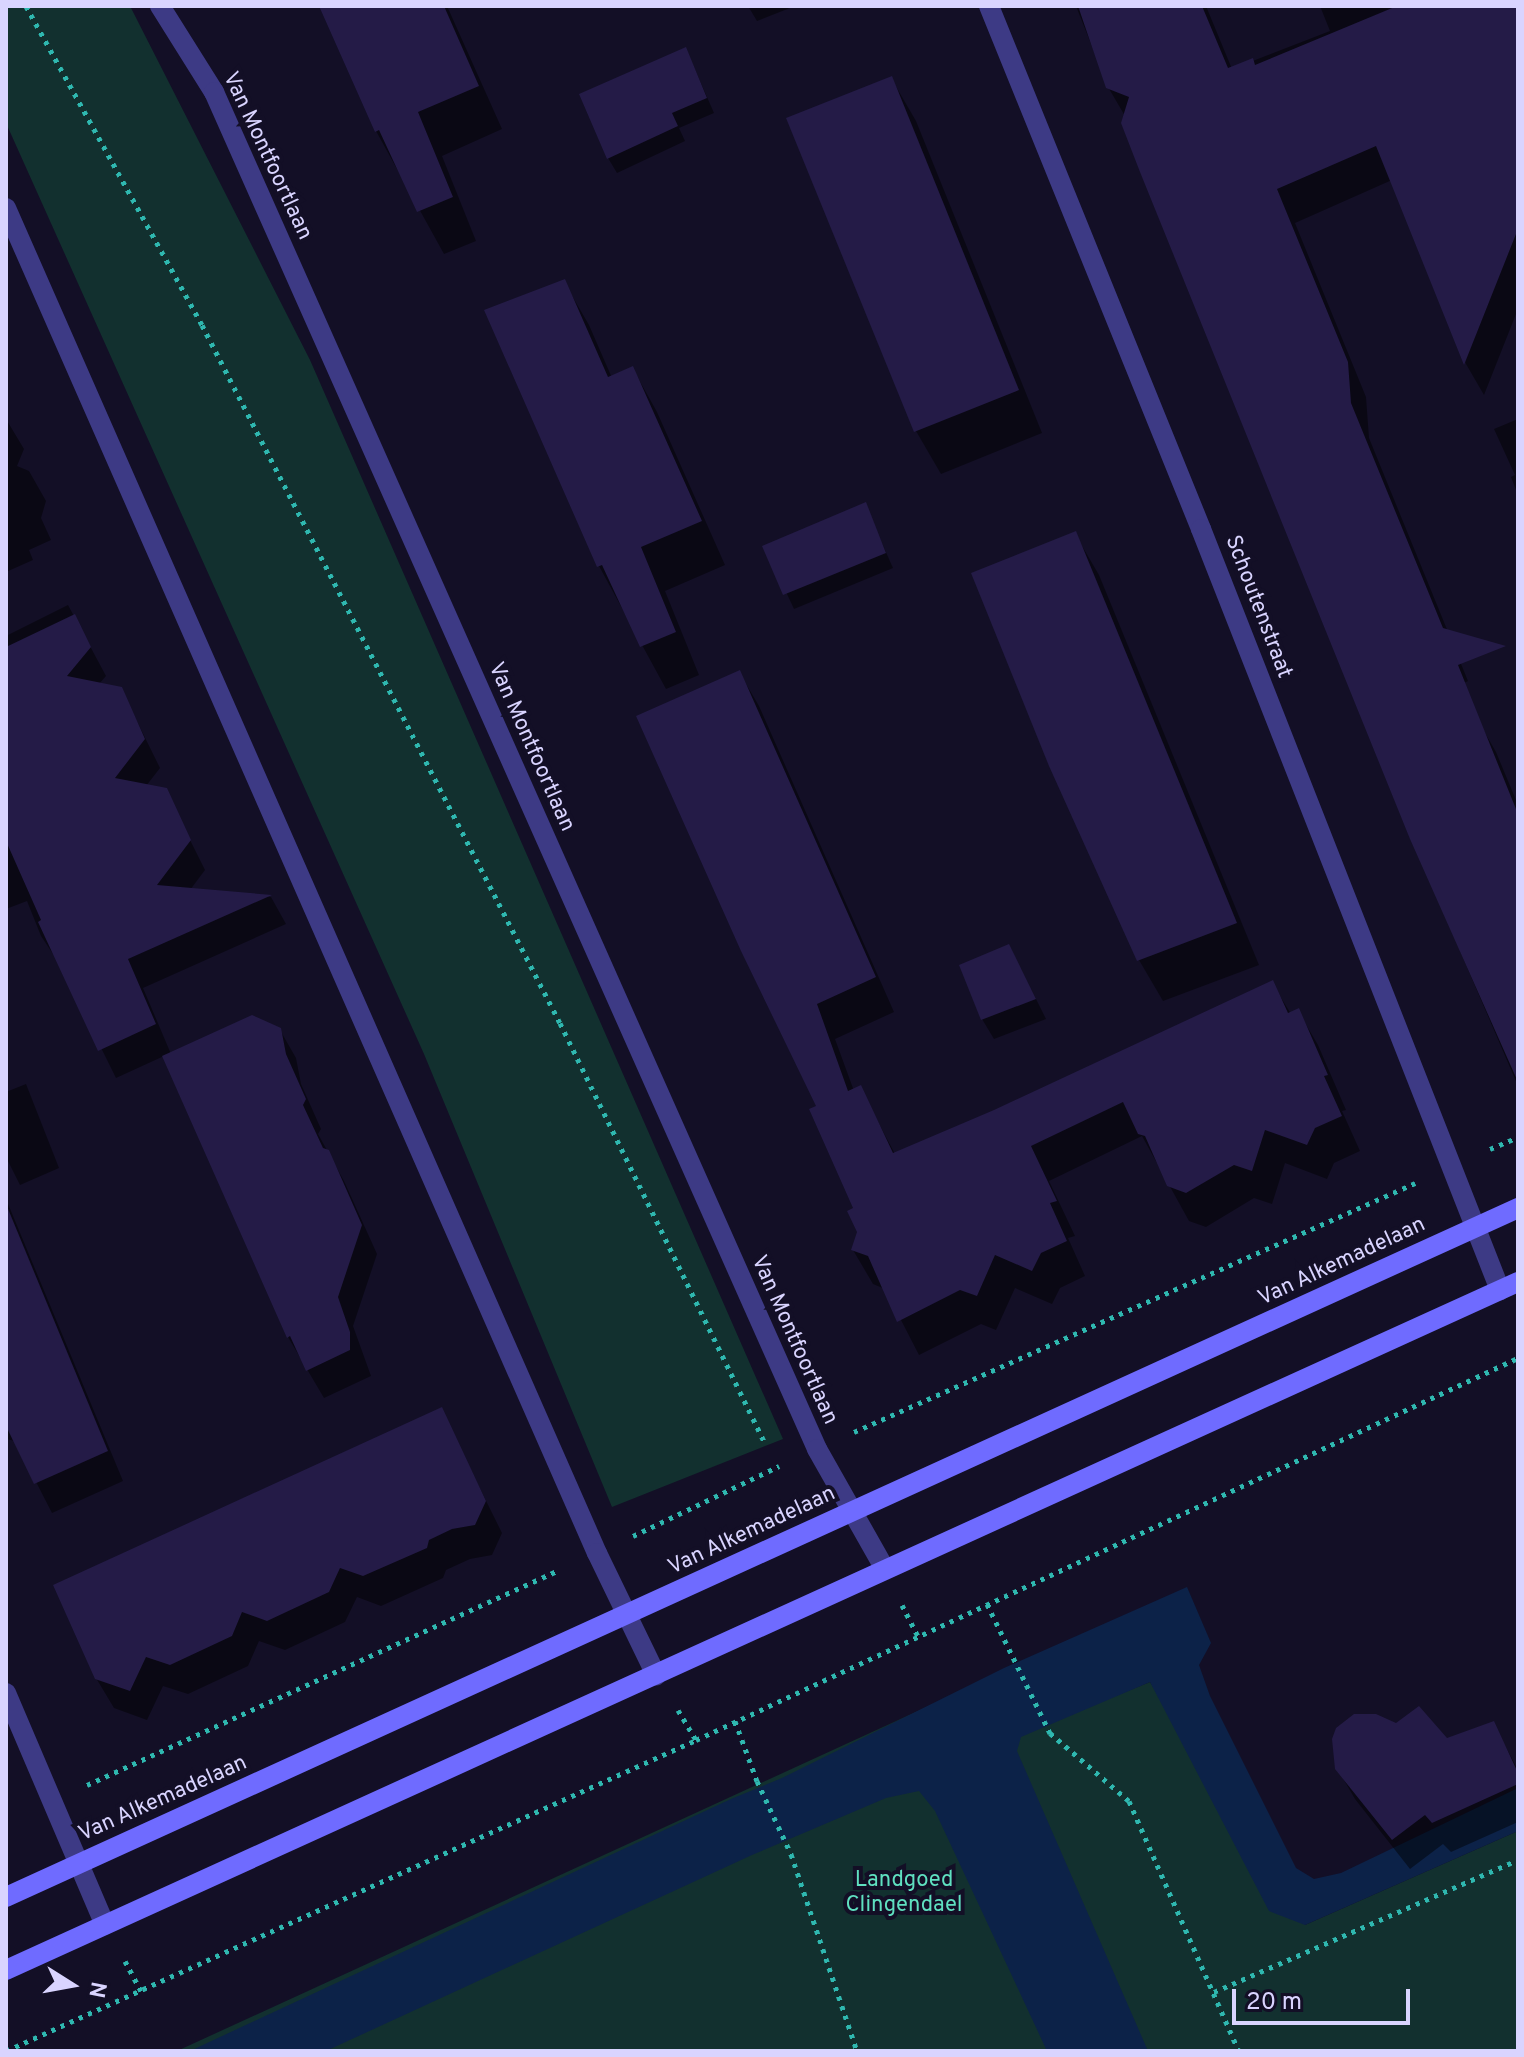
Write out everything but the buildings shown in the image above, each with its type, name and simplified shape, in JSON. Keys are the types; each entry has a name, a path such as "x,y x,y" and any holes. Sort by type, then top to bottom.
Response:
{"main road":[{"name":"Van Alkemadelaan","path":"6,1897 1518,1208"},
{"path":"6,1970 1509,1286"}],"street":[{"name":"Van Montfoortlaan","path":"160,6 214,92 817,1449 885,1569"},
{"name":"Schoutenstraat","path":"989,6 1201,529 1476,1227 1509,1286"},
{"path":"6,208 597,1553 656,1675"},
{"path":"6,1693 105,1925"}],"path":[{"path":"26,6 224,366 553,1009 777,1467 597,1553 51,1801"},
{"path":"817,1449 1452,1166"},
{"path":"6,2051 735,1721 1518,1358"},
{"path":"987,1604 1050,1733 1129,1801 1239,2051"},
{"path":"735,1721 757,1781 791,1854 857,2051"},
{"path":"1214,1992 1518,1860"}],"green space":[{"path":"6,6 130,6 310,360 783,1439 612,1507 424,1054 6,123"},
{"name":"Landgoed Clingendael","path":"1150,1682 1305,1925 1518,1831 1518,2051 177,2051 944,1699 1105,1700"}],"water":[{"path":"1187,1587 1211,1643 1199,1665 1210,1696 1296,1868 1314,1879 1341,1873 1518,1788 1518,1831 1305,1925 1269,1911 1150,1682 1021,1737 1017,1751 1148,2051 1047,2051 935,1811 919,1791 886,1798 752,1855 326,2051 190,2051 782,1778 1004,1668"}]}
